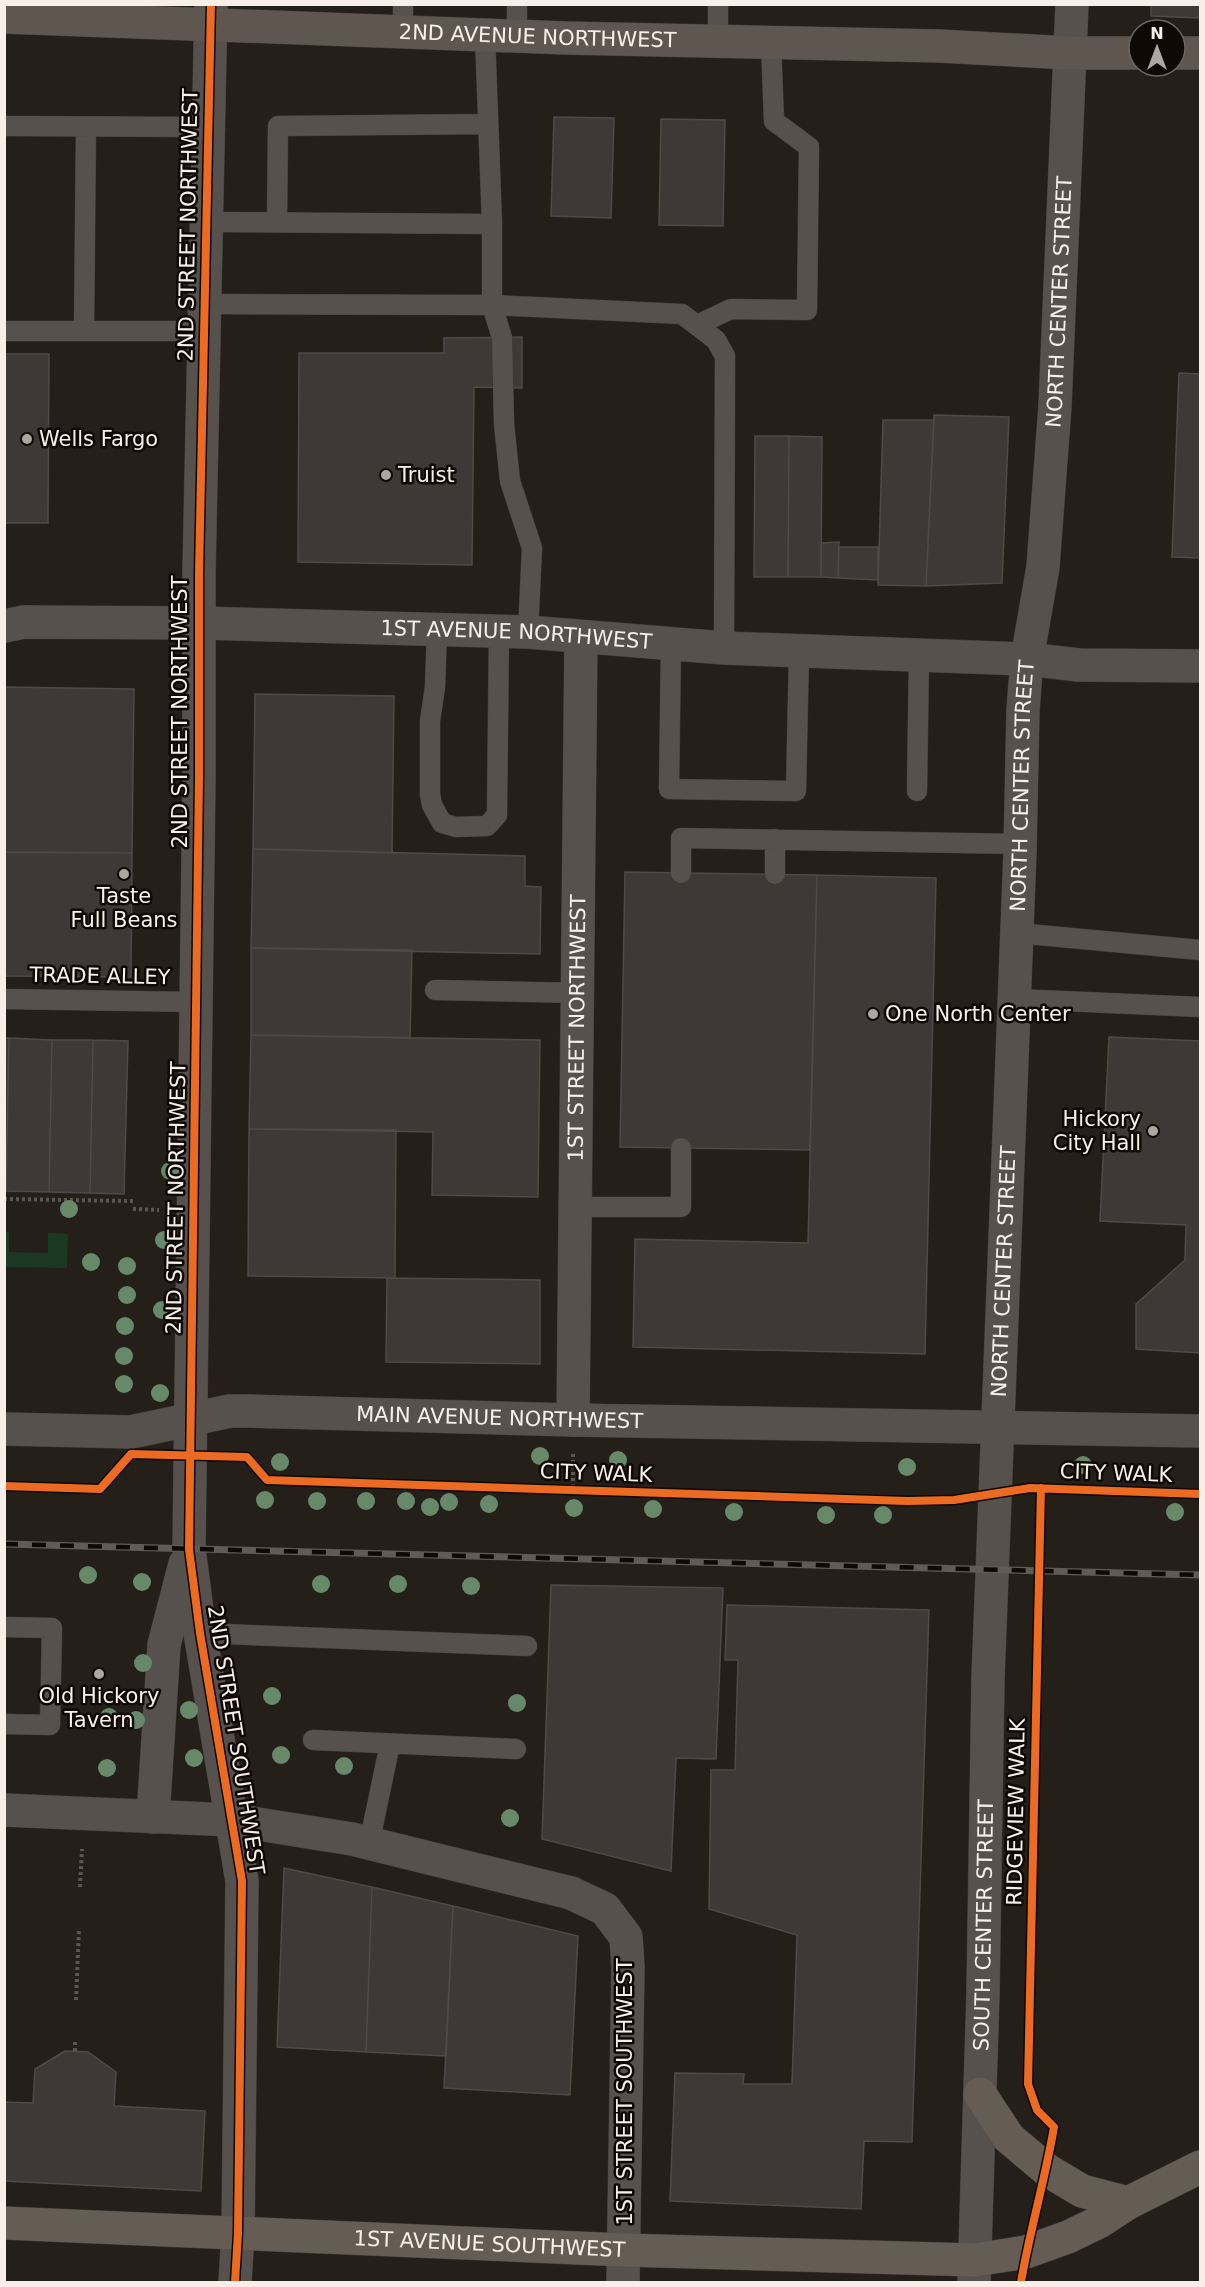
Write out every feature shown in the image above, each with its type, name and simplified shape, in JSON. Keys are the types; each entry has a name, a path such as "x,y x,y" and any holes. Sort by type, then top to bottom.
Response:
{"main road":[{"name":"2ND AVENUE NORTHWEST","path":"4,16 211,14 403,18 485,35 517,37 939,46 1070,53 1127,53"},
{"path":"980,2094 1008,2138 1047,2170 1082,2191 1128,2203"},
{"name":"1ST AVENUE SOUTHWEST","path":"4,2223 624,2250 975,2271 1068,2238 1128,2203 1200,2167"}],"street":[{"name":"NORTH CENTER STREET","path":"992,1569 1017,933 1023,710 1027,659 1043,567 1055,406 1072,4"},
{"name":"2ND STREET NORTHWEST","path":"192,1419 199,624 211,14"},
{"name":"1ST AVENUE NORTHWEST","path":"4,626 24,622 199,624 513,632 724,648 1027,659 1079,665 1200,666"},
{"name":"1ST STREET NORTHWEST","path":"573,1433 581,637"},
{"name":"MAIN AVENUE NORTHWEST","path":"4,1429 131,1432 230,1411 247,1411 573,1433 997,1428 1200,1431"},
{"name":"2ND STREET SOUTHWEST","path":"192,1419 189,1549 242,1881 238,2233 235,2283"},
{"name":"2ND STREET SOUTHWEST","path":"153,1817 164,1645 189,1549"},
{"name":"SOUTH CENTER STREET","path":"975,2271 992,1569"},
{"name":"1ST STREET SOUTHWEST","path":"4,1810 233,1820 369,1844 571,1893 604,1909 626,1937 628,1967 623,2283"}],"lane":[{"path":"517,4 517,37"},
{"path":"718,4 718,41"},
{"path":"437,630 435,687 430,721 432,805 442,823 456,827 487,826 497,815 513,632 532,548 510,481 504,424 502,338 492,305 492,224 485,35"},
{"path":"697,325 731,309 807,310 809,147 774,121 771,43"},
{"path":"277,222 278,126 488,124"},
{"path":"4,126 208,127"},
{"path":"84,331 86,127"},
{"path":"206,222 492,224"},
{"path":"4,331 84,331 204,318 492,305 682,314 716,340 725,357 724,648"},
{"path":"671,644 669,789 796,791 799,651"},
{"path":"917,791 919,655"},
{"path":"681,873 681,838 1020,844"},
{"path":"775,839 775,874"},
{"path":"1017,933 1200,950"},
{"path":"435,990 578,993"},
{"name":"TRADE ALLEY","path":"4,999 196,1002"},
{"path":"1014,999 1200,1007"},
{"path":"576,1207 681,1207 681,1148"},
{"path":"4,1627 52,1628 50,1725 4,1724"},
{"path":"201,1633 527,1646"},
{"path":"313,1740 516,1749"},
{"path":"369,1844 390,1744"}],"path":[{"path":"4,1198 133,1201"},
{"path":"133,1209 164,1210"},
{"path":"573,1433 573,1490"},
{"path":"80,1887 82,1848"},
{"path":"76,2000 79,1928"},
{"path":"75,2042 75,2052"}],"green space":[{"path":"5,1232 9,1232 9,1252 48,1253 48,1233 68,1234 67,1268 5,1267"}],"building":[{"path":"1151,4 1200,4 1200,18 1151,16"},
{"path":"554,117 614,118 611,218 551,216"},
{"path":"661,119 725,120 723,226 659,225"},
{"name":"Truist","path":"522,337 522,388 474,387 472,565 298,562 299,353 444,353 444,338"},
{"name":"Wells Fargo","path":"4,354 49,354 48,523 4,523"},
{"path":"1179,373 1200,374 1200,558 1172,557"},
{"path":"934,415 1009,417 1002,583 926,586"},
{"path":"883,420 934,420 926,586 878,585"},
{"path":"755,436 789,436 788,577 754,577"},
{"path":"789,436 822,437 821,577 788,577"},
{"path":"839,542 838,578 821,577 821,543"},
{"path":"839,547 878,547 878,580 838,578"},
{"path":"4,687 134,689 132,853 4,852"},
{"path":"255,694 394,696 392,853 253,849"},
{"path":"253,849 525,856 525,886 541,887 540,954 251,948"},
{"path":"4,852 132,853 131,977 4,976"},
{"path":"625,872 817,875 810,1150 620,1147"},
{"name":"One North Center","path":"817,875 936,878 925,1354 633,1347 635,1239 808,1243"},
{"path":"251,948 412,950 410,1038 251,1035"},
{"path":"251,1035 540,1040 538,1197 432,1195 433,1132 249,1129"},
{"name":"Hickory City Hall","path":"1109,1037 1200,1041 1200,1353 1136,1349 1136,1304 1185,1260 1186,1225 1100,1221"},
{"path":"4,1038 9,1038 6,1191 4,1191"},
{"path":"9,1038 52,1040 49,1192 6,1191"},
{"path":"52,1040 93,1040 90,1193 49,1192"},
{"path":"93,1040 128,1041 124,1194 90,1193"},
{"path":"249,1129 396,1130 395,1278 248,1276"},
{"path":"387,1278 540,1280 540,1364 386,1362"},
{"path":"551,1585 723,1588 716,1759 676,1758 671,1871 542,1839"},
{"path":"727,1605 929,1610 912,2142 864,2141 861,2209 670,2201 675,2073 744,2074 743,2084 792,2084 797,1935 709,1909 711,1770 735,1770 738,1660 725,1660"},
{"path":"284,1868 372,1887 366,2052 277,2047"},
{"path":"372,1887 453,1906 446,2056 366,2052"},
{"path":"453,1906 578,1936 570,2095 444,2088"},
{"path":"65,2051 88,2052 116,2072 114,2106 205,2111 201,2191 4,2181 4,2102 33,2103 35,2069"}],"railway":[{"path":"4,1544 1200,1575"}],"cycle path":[{"path":"211,4 199,573 199,777 189,1549 200,1633 242,1881 238,2233 235,2282"},
{"name":"CITY WALK","path":"4,1486 100,1489 131,1454 247,1457 267,1480 907,1501 954,1500 1030,1488 1200,1494"},
{"name":"RIDGEVIEW WALK","path":"1021,2282 1054,2127 1037,2110 1028,2084 1041,1488"}],"place":[{"name":"Wells Fargo","path":"27,439"},
{"name":"Truist","path":"386,475"},
{"name":"Taste Full Beans","path":"124,874"},
{"name":"One North Center","path":"873,1014"},
{"name":"Hickory City Hall","path":"1153,1131"},
{"name":"Old Hickory Tavern","path":"99,1674"}]}
